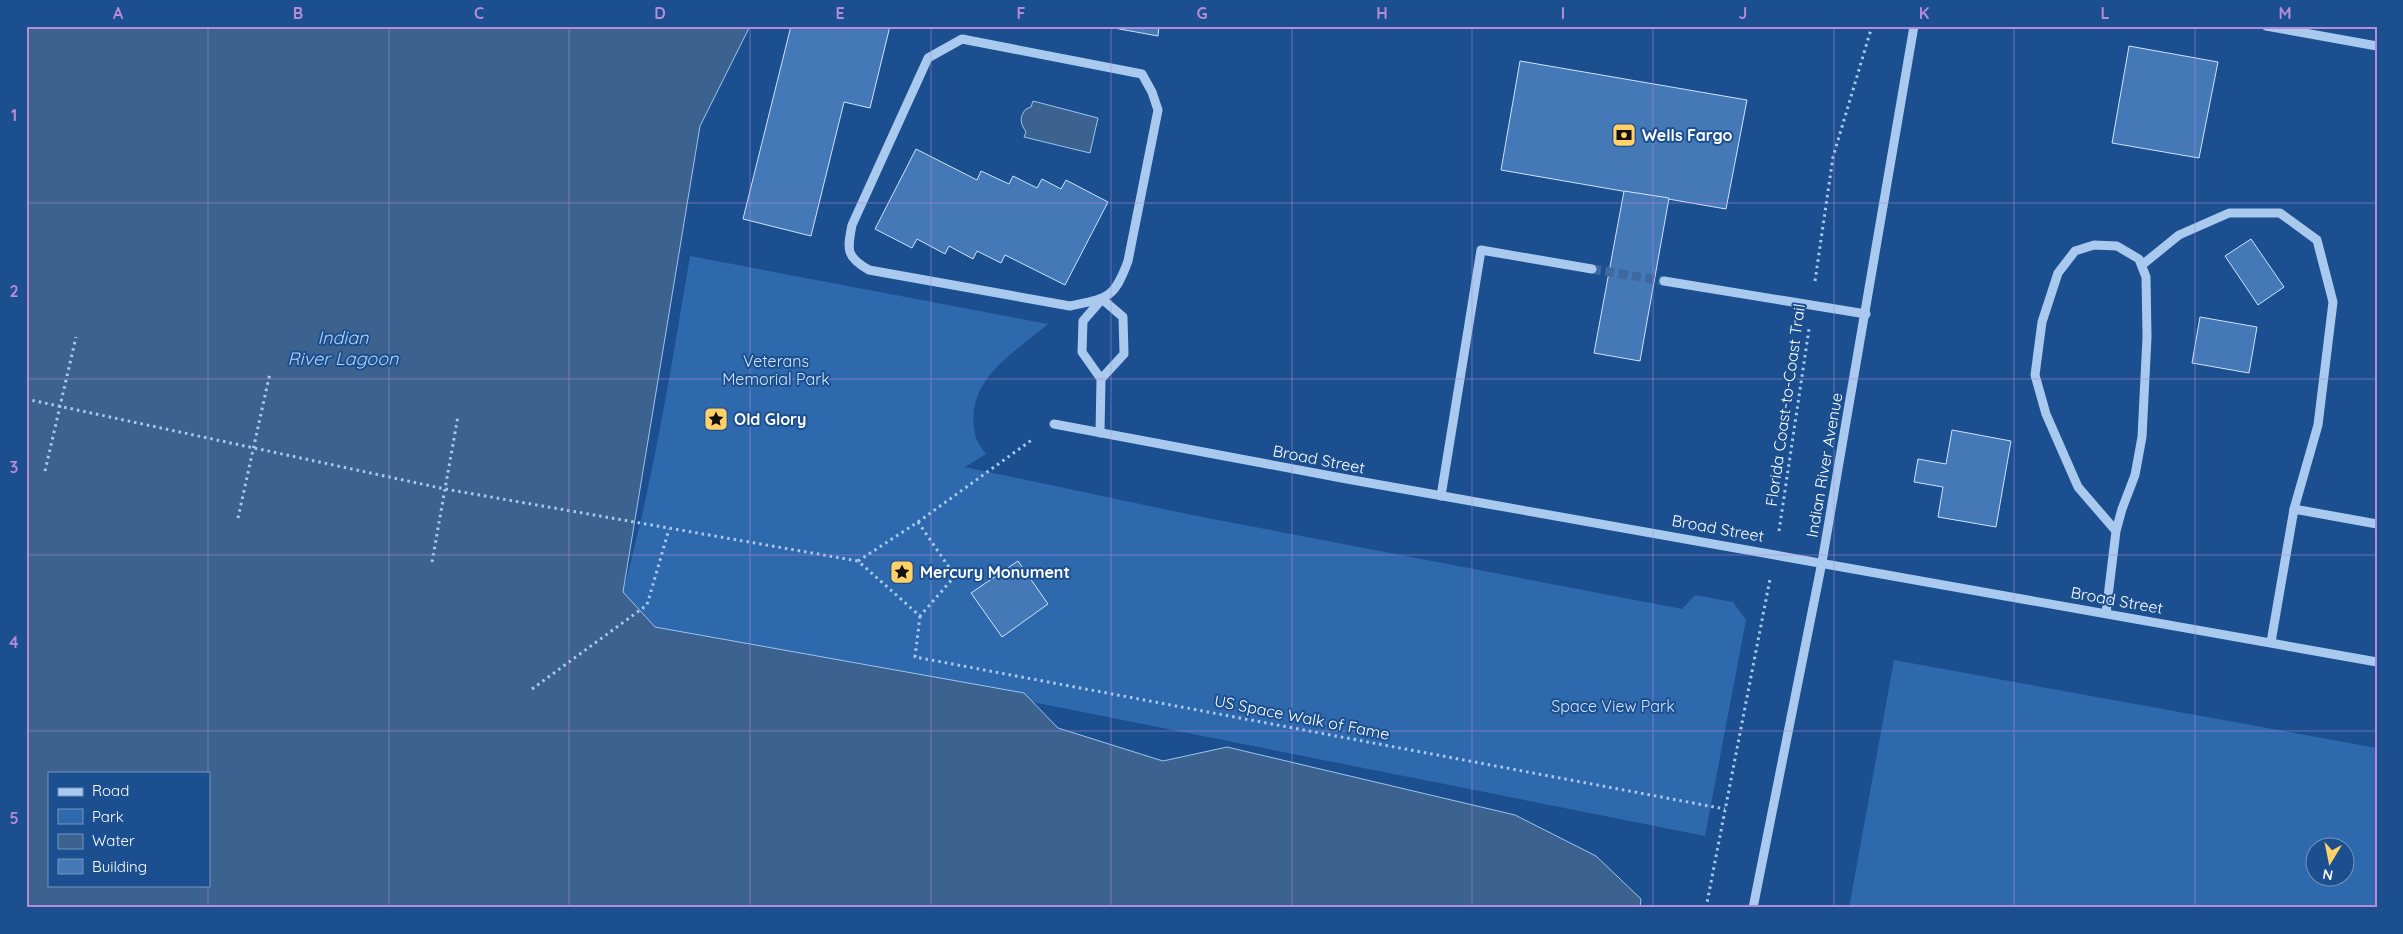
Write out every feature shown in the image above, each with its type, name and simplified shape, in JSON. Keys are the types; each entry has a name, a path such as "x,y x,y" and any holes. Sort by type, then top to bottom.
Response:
{"street":[{"name":"Indian River Avenue","path":"1753,908 1822,562 1914,26"},
{"path":"2266,26 2377,46"},
{"path":"1100,432 1101,379 1082,352 1084,320 1102,299 1119,285 1128,261 1158,110 1152,92 1142,74 962,39 928,58 852,225 848,245 854,262 869,270 1070,306 1102,299"},
{"path":"2142,265 2179,235 2229,213 2280,213 2317,240 2333,302 2318,425 2294,510 2270,642"},
{"path":"2106,613 2116,531 2135,475 2142,437 2146,276 2139,259 2117,246 2094,245 2075,251 2058,273 2044,314 2035,375 2046,414 2078,487 2116,531"},
{"path":"1441,496 1481,250 1592,269"},
{"path":"1664,281 1866,314"},
{"path":"1101,379 1124,354 1123,317 1102,299"},
{"name":"Broad Street","path":"1054,424 1441,496 1822,562 2377,662"},
{"path":"2294,510 2377,524"}],"path":[{"name":"Florida Coast-to-Coast Trail","path":"1706,908 1775,554 1833,158 1872,26"},
{"path":"45,471 76,337"},
{"path":"238,518 270,373"},
{"path":"26,399 254,450 445,489 858,561 920,616 955,576 918,522"},
{"path":"432,562 458,416"},
{"path":"858,561 918,522 1054,424"},
{"path":"532,689 647,605 669,529"},
{"name":"US Space Walk of Fame","path":"920,616 915,657 1726,809"}],"green space":[{"name":"Space View Park","path":"690,256 1048,324 1007,358 984,383 977,398 974,415 976,437 986,454 965,467 1192,515 1682,609 1695,595 1733,602 1746,620 1705,836 655,627 623,592 652,467"},
{"path":"1894,660 2377,748 2377,908 1849,908"}],"water":[{"name":"Indian River Lagoon","path":"26,26 750,26 700,126 623,592 655,627 1024,693 1058,728 1163,761 1227,747 1515,815 1596,856 1641,899 1640,908 26,908"},
{"path":"1033,101 1098,118 1090,153 1024,137 1026,132 1022,126 1021,117 1026,109 1031,107"}],"building":[{"path":"791,26 890,26 870,108 844,102 811,236 743,219"},
{"path":"1103,26 1159,26 1158,36"},
{"path":"2129,46 2218,62 2199,158 2112,143"},
{"name":"Wells Fargo","path":"1520,61 1747,100 1726,209 1501,170"},
{"path":"916,149 977,180 981,171 1009,184 1013,176 1037,188 1042,179 1061,189 1066,180 1108,202 1065,285 1005,255 1001,263 977,251 973,259 949,246 945,254 917,239 912,248 875,229"},
{"path":"1624,191 1669,198 1640,361 1594,353"},
{"path":"2251,239 2284,287 2258,305 2225,256"},
{"path":"2200,317 2257,327 2249,373 2192,363"},
{"path":"1952,430 2011,441 1996,527 1938,517 1943,487 1914,482 1918,459 1946,464"},
{"path":"1018,561 1048,604 1002,637 971,593"}],"tunnel":[{"path":"1592,269 1664,281"}],"place":[{"name":"Wells Fargo","path":"1624,135"},
{"name":"Old Glory","path":"716,419"},
{"name":"Mercury Monument","path":"902,572"}],"park label":[{"name":"Veterans Memorial Park","path":"776,370"}]}
